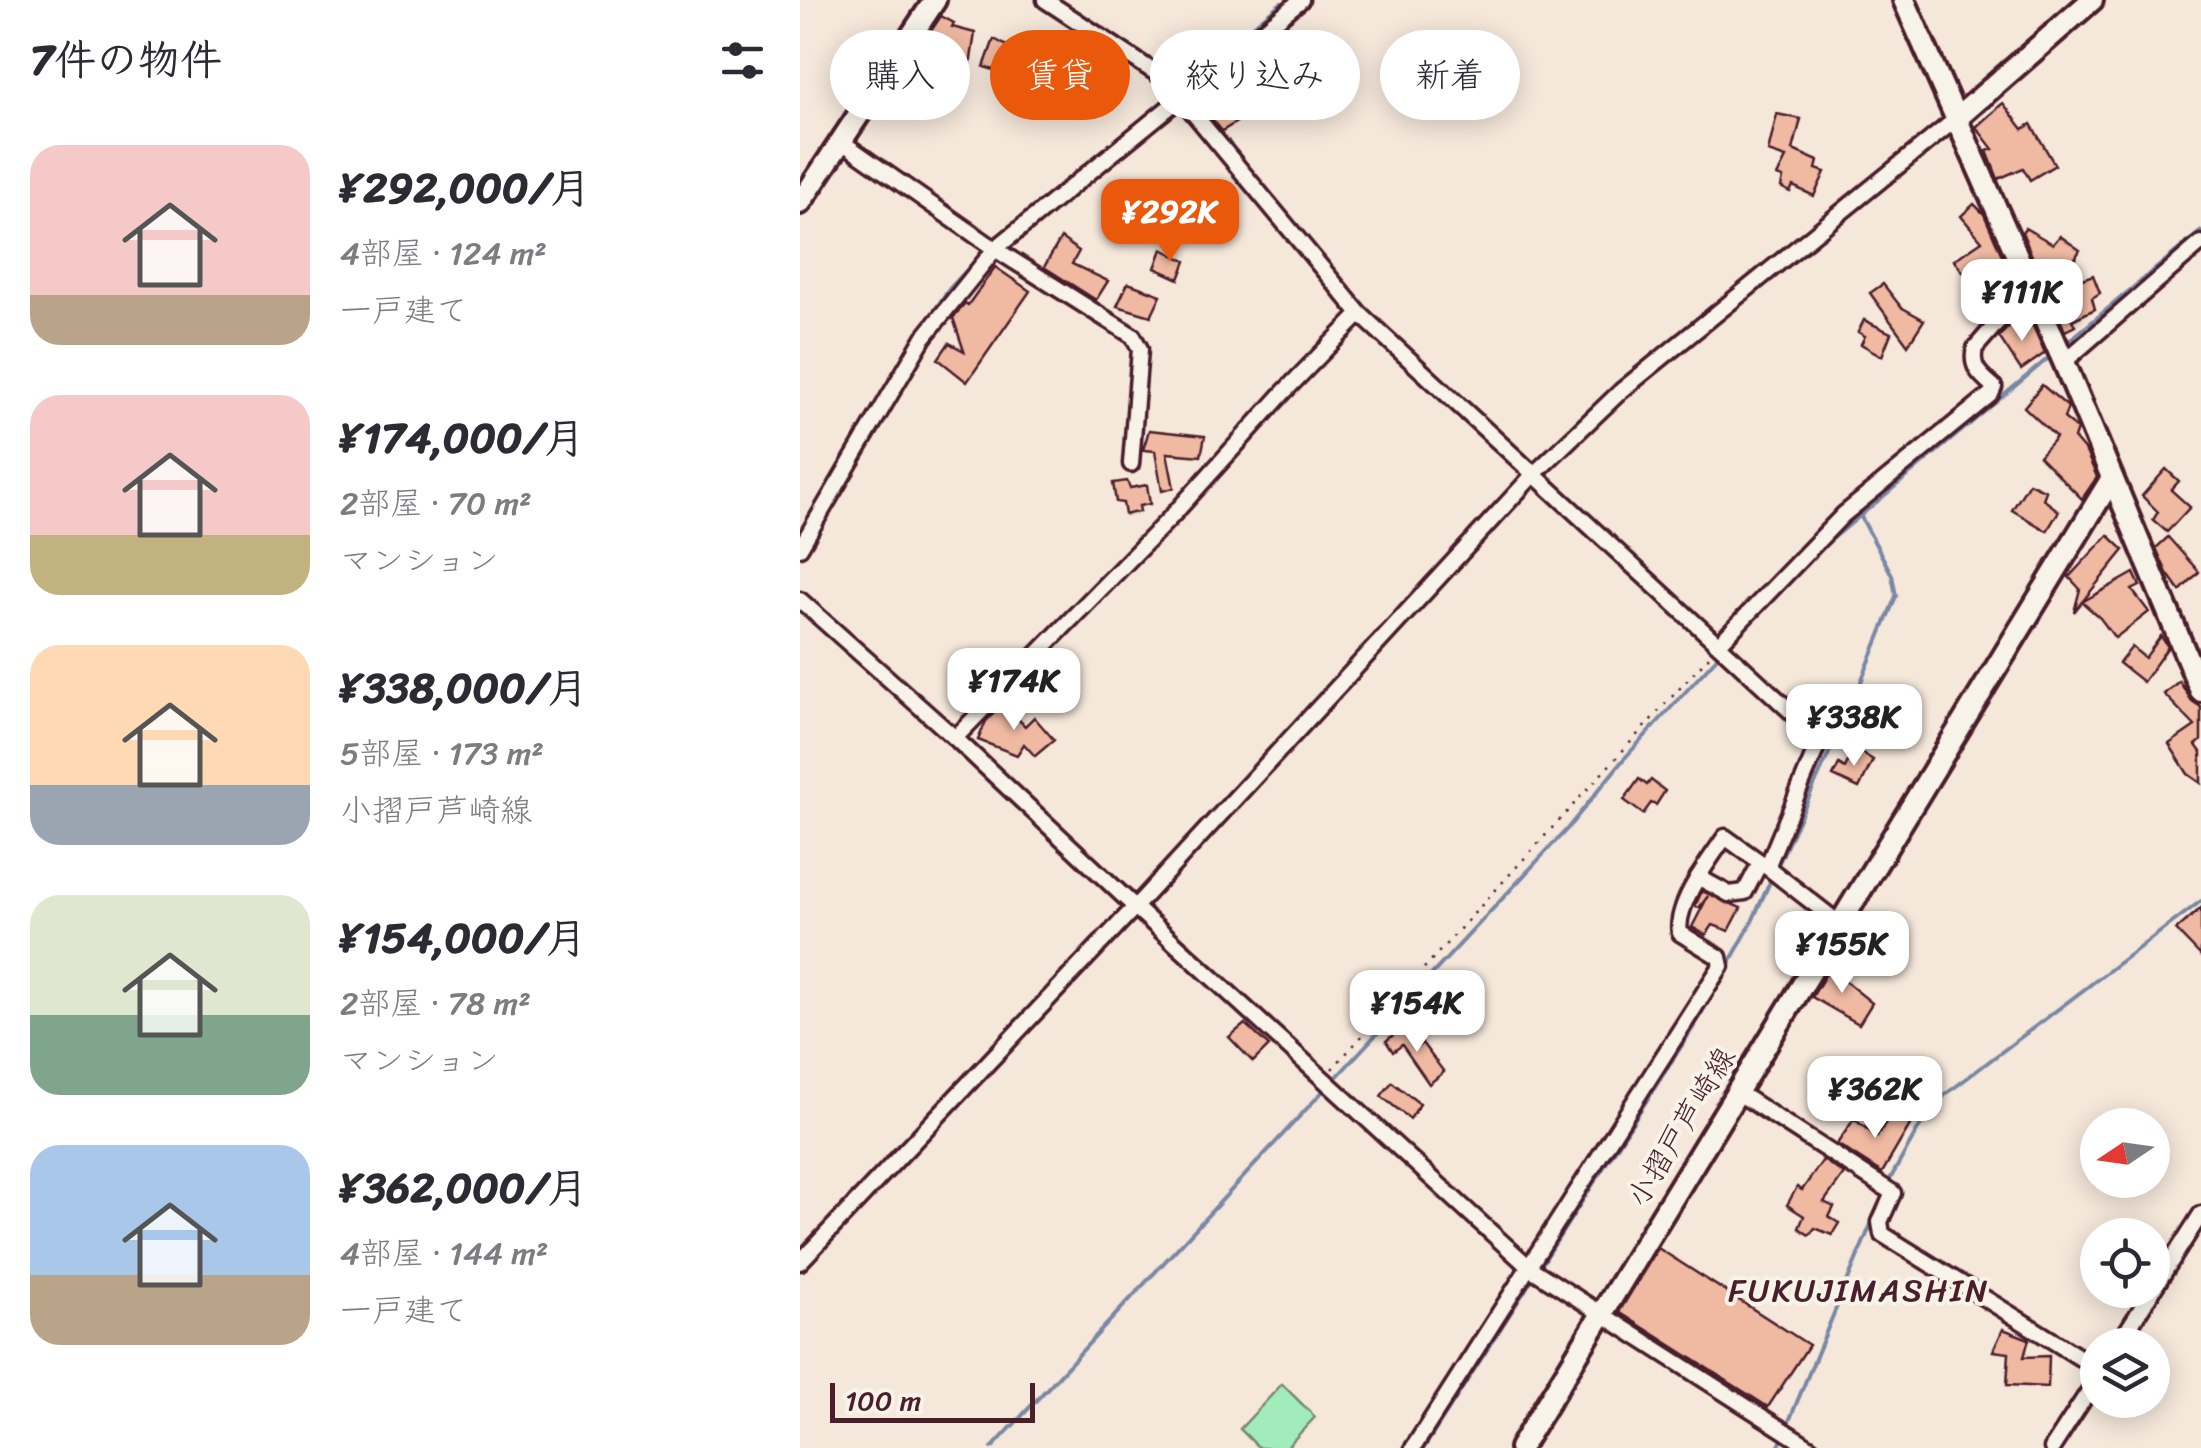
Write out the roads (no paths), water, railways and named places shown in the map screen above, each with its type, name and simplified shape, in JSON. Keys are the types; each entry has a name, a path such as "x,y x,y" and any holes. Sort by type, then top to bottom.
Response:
{"main road":[{"path":"800,203 935,0"},
{"path":"1904,0 2064,362 2201,691"},
{"path":"1956,119 2092,0"},
{"name":"小摺戸芦崎線","path":"1520,1448 2112,478"}],"street":[{"path":"1044,0 1150,69"},
{"path":"1262,30 1296,1"},
{"path":"800,1262 1135,907 1533,475 1621,391 1956,119"},
{"path":"800,548 924,337 995,250 1154,120"},
{"path":"1199,120 1360,314 1813,732 1816,748 1764,865 1746,892 1729,894 1698,877"},
{"path":"842,142 995,250 1133,336 1140,349 1131,464"},
{"path":"2064,362 2201,243"},
{"path":"1719,644 1843,514 1992,394 1994,387 1976,371 1976,348 2017,300 2034,293"},
{"path":"956,738 1172,516 1360,314"},
{"path":"800,600 956,738 1530,1268 1811,1448"},
{"path":"1412,1448 1721,966 1719,957 1680,933 1678,923 1698,877 1725,837 1840,924"},
{"path":"1738,1092 1894,1193 1880,1222 1882,1234 2080,1361"},
{"path":"2129,1328 2201,1214"},
{"path":"2052,1448 2080,1402"}],"waterway":[{"path":"1248,30 1281,3"},
{"path":"1058,189 1150,112"},
{"path":"2063,346 2201,231"},
{"path":"920,331 950,288 986,249"},
{"path":"1818,551 2052,355"},
{"path":"800,533 847,455"},
{"path":"1777,867 1896,596 1892,575 1860,515"},
{"path":"1728,645 1745,626"},
{"path":"1332,1082 1567,829 1623,760 1722,652"},
{"path":"1424,1448 1693,1028 1750,926 1773,875"},
{"path":"1787,1426 1889,1181 1925,1117 1946,1094 2201,901"},
{"path":"992,1448 1325,1089"},
{"path":"1778,1448 1784,1435"}],"district":[{"name":"FUKUJIMASHIN","path":"1859,1290"}]}
